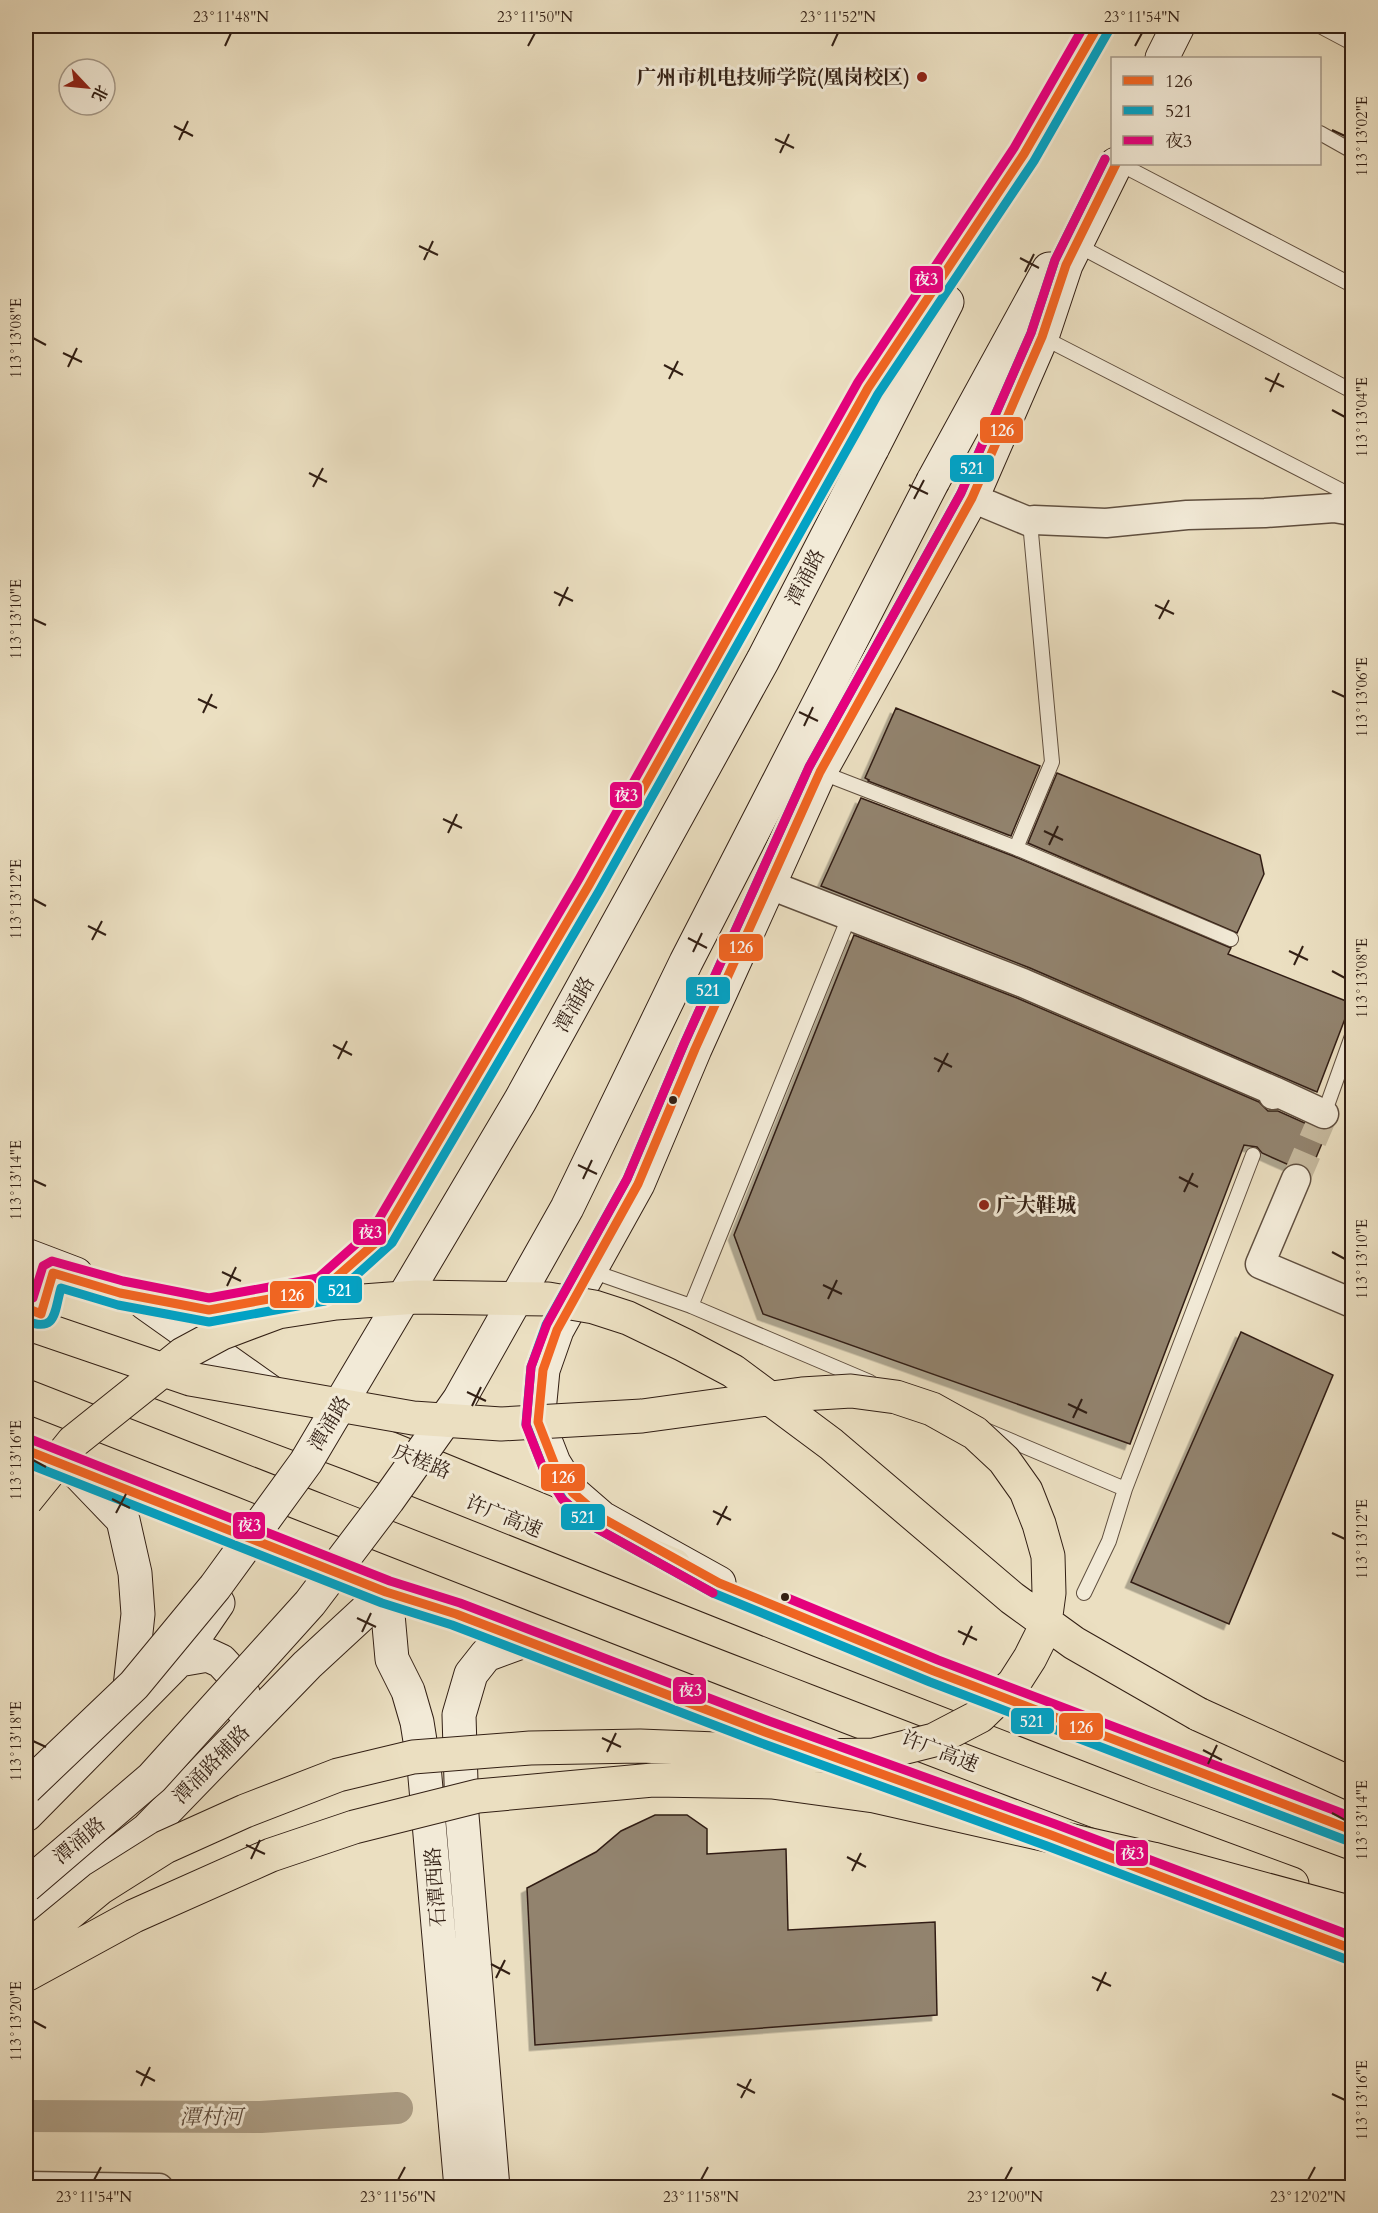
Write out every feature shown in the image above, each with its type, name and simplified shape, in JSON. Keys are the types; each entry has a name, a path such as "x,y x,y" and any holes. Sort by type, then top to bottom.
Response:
{"main road":[{"path":"26,1500 73,1442 183,1354 222,1333 278,1312 336,1303 417,1297 548,1299 594,1307 628,1318 733,1371 831,1444 1012,1598 1074,1643 1198,1714 1353,1784"},
{"name":"庆槎路","path":"29,1319 300,1413 934,1671 1353,1830"},
{"name":"许广高速","path":"29,1319 354,1455 622,1563 1134,1762 1353,1843"},
{"path":"26,1949 100,1888 165,1847 245,1811 338,1775 413,1757 530,1748 640,1746 742,1750 813,1756 874,1755 934,1740 980,1716 1014,1683 1044,1630 1049,1593 1048,1556 1039,1524 1026,1491 1004,1460 975,1433 932,1409 897,1397 851,1391 802,1394 642,1416 501,1424 413,1418 190,1379 29,1319"},
{"name":"许广高速","path":"26,1396 725,1669 1148,1831 1353,1906"},
{"path":"26,1450 386,1592 456,1614 1353,1949"},
{"path":"26,1975 134,1916 272,1855 354,1827 478,1796 653,1780 772,1782 874,1796 1153,1859 1353,1913"}],"street":[{"path":"29,1319 53,1273 135,1296 209,1310 323,1289 382,1237 589,885 868,388 1024,154 1098,26"},
{"name":"潭涌路","path":"26,1788 134,1685 215,1587 306,1462 520,1101 763,660 1024,154"},
{"name":"潭涌路","path":"26,1886 152,1778 302,1612 388,1500 459,1400 567,1208 686,962 933,481 1111,155"},
{"path":"719,1583 602,1518 572,1492 554,1463 538,1422 543,1370 557,1330 638,1184 695,1049 820,772 972,498 1042,337 1066,265 1117,165"},
{"path":"972,498 1030,522 1034,520 1106,523 1187,515 1334,508 1353,511"},
{"path":"770,885 1023,983 1324,1114"},
{"path":"1296,1179 1260,1264 1353,1303"},
{"path":"26,1255 135,1296 300,1413"},
{"path":"75,1470 123,1520 135,1573 138,1614 127,1713"},
{"path":"26,1815 178,1660 261,1543"},
{"name":"潭涌路辅路","path":"26,1922 147,1830 307,1665 386,1592"},
{"name":"石潭西路","path":"386,1592 392,1659 408,1691 417,1722 424,1767 461,2187"},
{"name":"石潭西路","path":"493,2187 462,1815 459,1715 471,1674 486,1655 524,1641"},
{"path":"178,1660 208,1655 220,1661 234,1675 243,1693 239,1718 226,1749"},
{"path":"26,2186 159,2187"}],"lane":[{"path":"1320,26 1353,43"},
{"path":"1321,134 1353,151"},
{"path":"1120,165 1353,285"},
{"path":"1077,245 1353,391"},
{"path":"1042,337 1353,496"},
{"path":"1017,848 1052,762 1030,522"},
{"path":"820,772 1017,848 1231,939"},
{"path":"691,1306 849,917"},
{"path":"1324,1114 1353,1036"},
{"path":"1084,1593 1109,1541 1125,1489 1253,1155"},
{"path":"591,1271 691,1306 1125,1489"}],"building":[{"path":"896,708 1040,766 1011,836 865,778"},
{"path":"1057,773 1260,855 1264,874 1237,933 1028,843"},
{"path":"861,798 1013,856 1231,948 1228,954 1351,1003 1317,1092 1030,968 821,886"},
{"name":"广大鞋城","path":"854,935 1017,998 1259,1102 1268,1111 1278,1111 1318,1129 1328,1129 1310,1172 1302,1164 1289,1165 1262,1153 1257,1147 1244,1145 1130,1444 763,1314 734,1235"},
{"path":"1241,1332 1333,1375 1229,1624 1131,1582"},
{"path":"655,1815 687,1815 707,1829 707,1854 786,1849 788,1930 935,1922 937,2015 535,2045 527,1888 596,1852 621,1831"}],"waterway":[{"name":"潭村河","path":"26,2116 261,2117 397,2108"}],"tunnel":[{"path":"1296,1179 1324,1114"}],"transit line":[{"name":"夜3","path":"30,1297 33,1298 43,1266 52,1261 123,1281 209,1298 318,1278 373,1229 579,879 858,382 1014,148 1084,26"},
{"name":"126","path":"26,1308 41,1314 53,1273 120,1293 209,1310 323,1289 382,1237 589,885 868,388 1024,154 1098,26"},
{"name":"521","path":"26,1321 36,1324 49,1322 55,1312 61,1288 118,1305 209,1322 325,1301 392,1243 599,891 878,394 1034,161 1108,32"},
{"name":"521","path":"1105,159 1055,260 1031,333 961,493 809,767 684,1044 627,1179 546,1325 531,1367 526,1424 543,1468 564,1501 596,1528 713,1593 930,1682 1348,1841"},
{"name":"夜3","path":"713,1593 596,1528 562,1499 543,1468 526,1425 531,1367 547,1324 627,1179 684,1044 809,767 961,493 1031,333 1055,260 1105,159"},
{"name":"126","path":"1116,165 1066,265 1042,337 972,498 820,772 695,1049 638,1184 557,1330 543,1370 538,1422 554,1463 572,1492 602,1518 719,1583 934,1671 1352,1830"},
{"name":"夜3","path":"30,1439 390,1581 460,1603 769,1721 1055,1824 1352,1936"},
{"name":"126","path":"26,1450 386,1592 456,1614 765,1732 1051,1835 1352,1949"},
{"name":"521","path":"26,1463 382,1603 452,1625 761,1743 1047,1846 1348,1960"},
{"name":"夜3","path":"785,1597 938,1660 1352,1817"}],"place":[{"name":"广州市机电技师学院(凰岗校区)","path":"922,77"},
{"name":"广大鞋城","path":"984,1205"}]}
